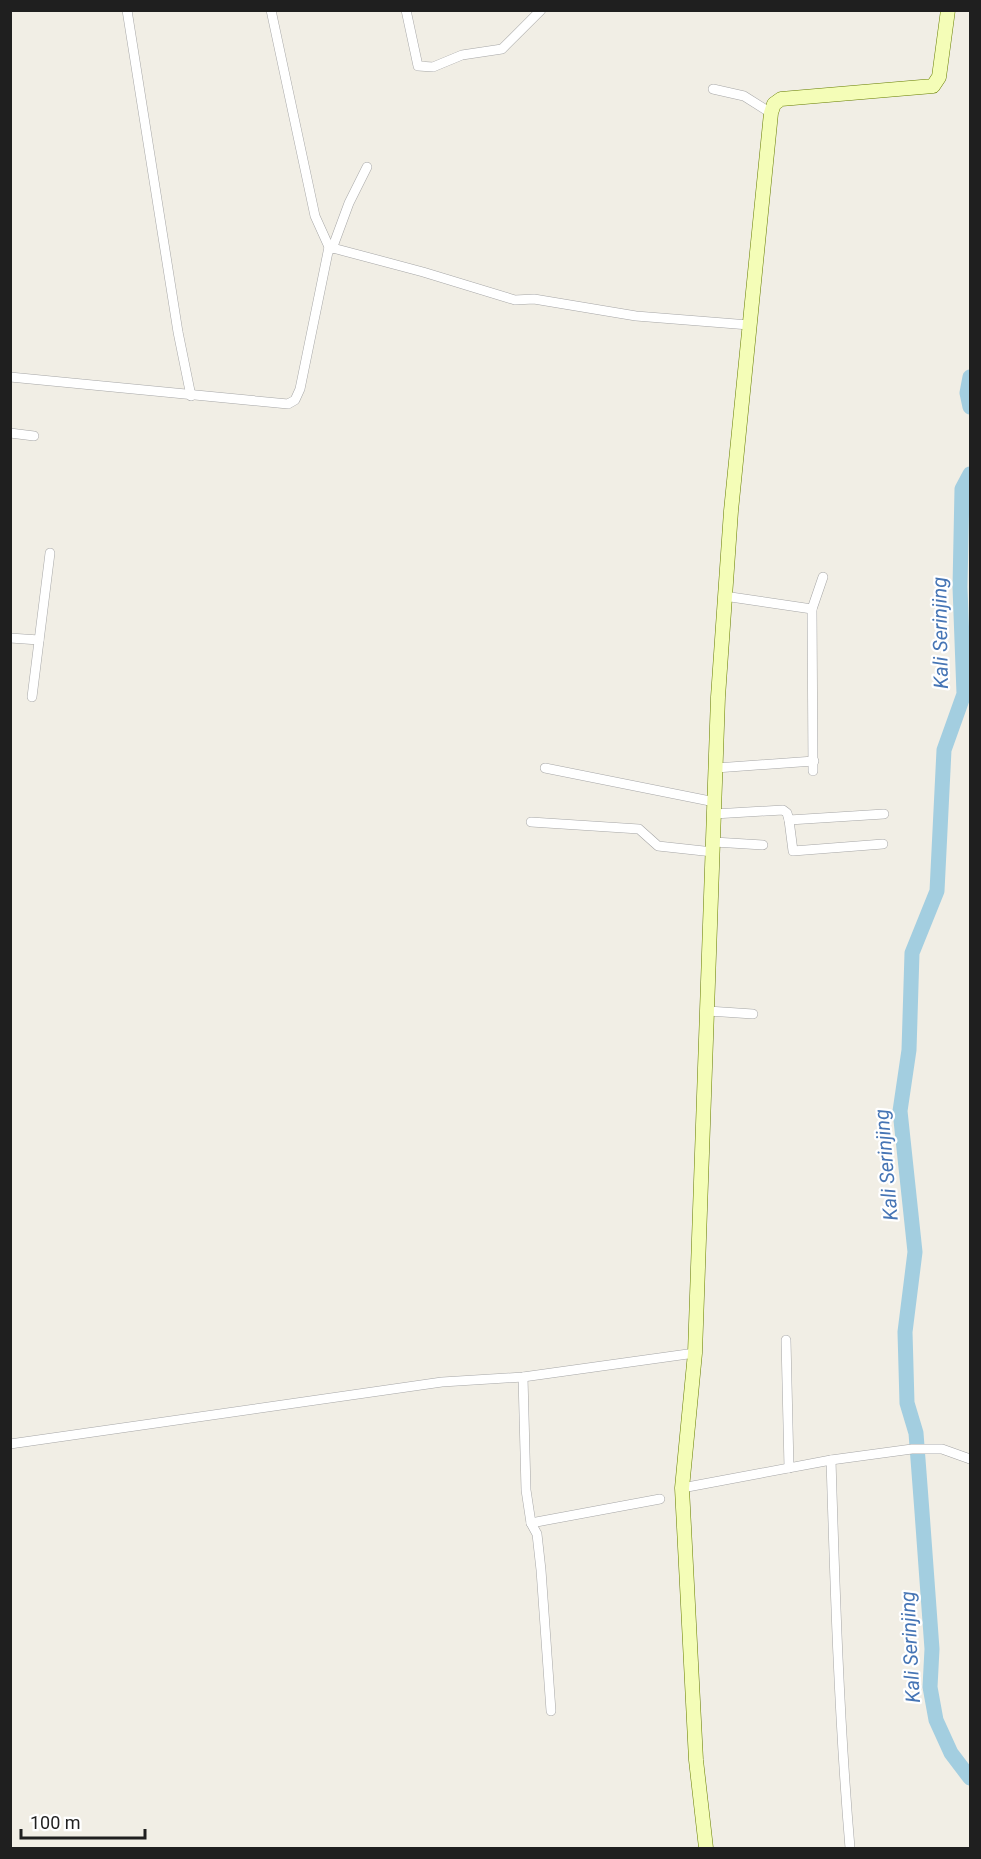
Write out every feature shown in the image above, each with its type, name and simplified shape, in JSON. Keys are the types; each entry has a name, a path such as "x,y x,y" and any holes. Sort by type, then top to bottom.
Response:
{"street":[{"path":"128,10 190,396"},
{"path":"272,10 315,216 330,248"},
{"path":"406,10 417,65 425,69 442,65 462,55 502,49 542,10"},
{"path":"706,1848 693,1719 682,1488 695,1353 724,596 771,113 774,104 781,99 933,86 939,77 948,10"},
{"path":"713,89 744,96 771,113"},
{"path":"10,377 281,405 295,400 302,379 330,248 349,203 368,167"},
{"path":"330,248 423,272 514,300 534,299 636,316 749,325"},
{"path":"10,433 34,436"},
{"path":"32,697 50,553"},
{"path":"716,768 813,766 812,609 823,577"},
{"path":"724,596 812,609"},
{"path":"10,638 39,640"},
{"path":"545,768 715,808 783,810 788,813 793,851 883,844"},
{"path":"789,820 884,814"},
{"path":"531,822 639,829 644,830 658,846 763,845"},
{"path":"708,1011 753,1014"},
{"path":"786,1340 789,1468"},
{"path":"10,1444 442,1382 523,1377 695,1353"},
{"path":"523,1377 524,1455 531,1523 537,1534 541,1570 551,1711"},
{"path":"682,1488 831,1460 912,1449 942,1449 970,1460"},
{"path":"831,1460 835,1614 844,1792 850,1848"},
{"path":"531,1523 660,1499"}],"waterway":[{"name":"Kali Serinjing","path":"970,377 967,393 970,407"},
{"name":"Kali Serinjing","path":"970,474 962,489 960,587 964,694 944,750 937,891 912,953 909,1050 900,1111 915,1252 905,1332 907,1403 916,1433 932,1649 930,1687 936,1720 951,1753 970,1778"}]}
